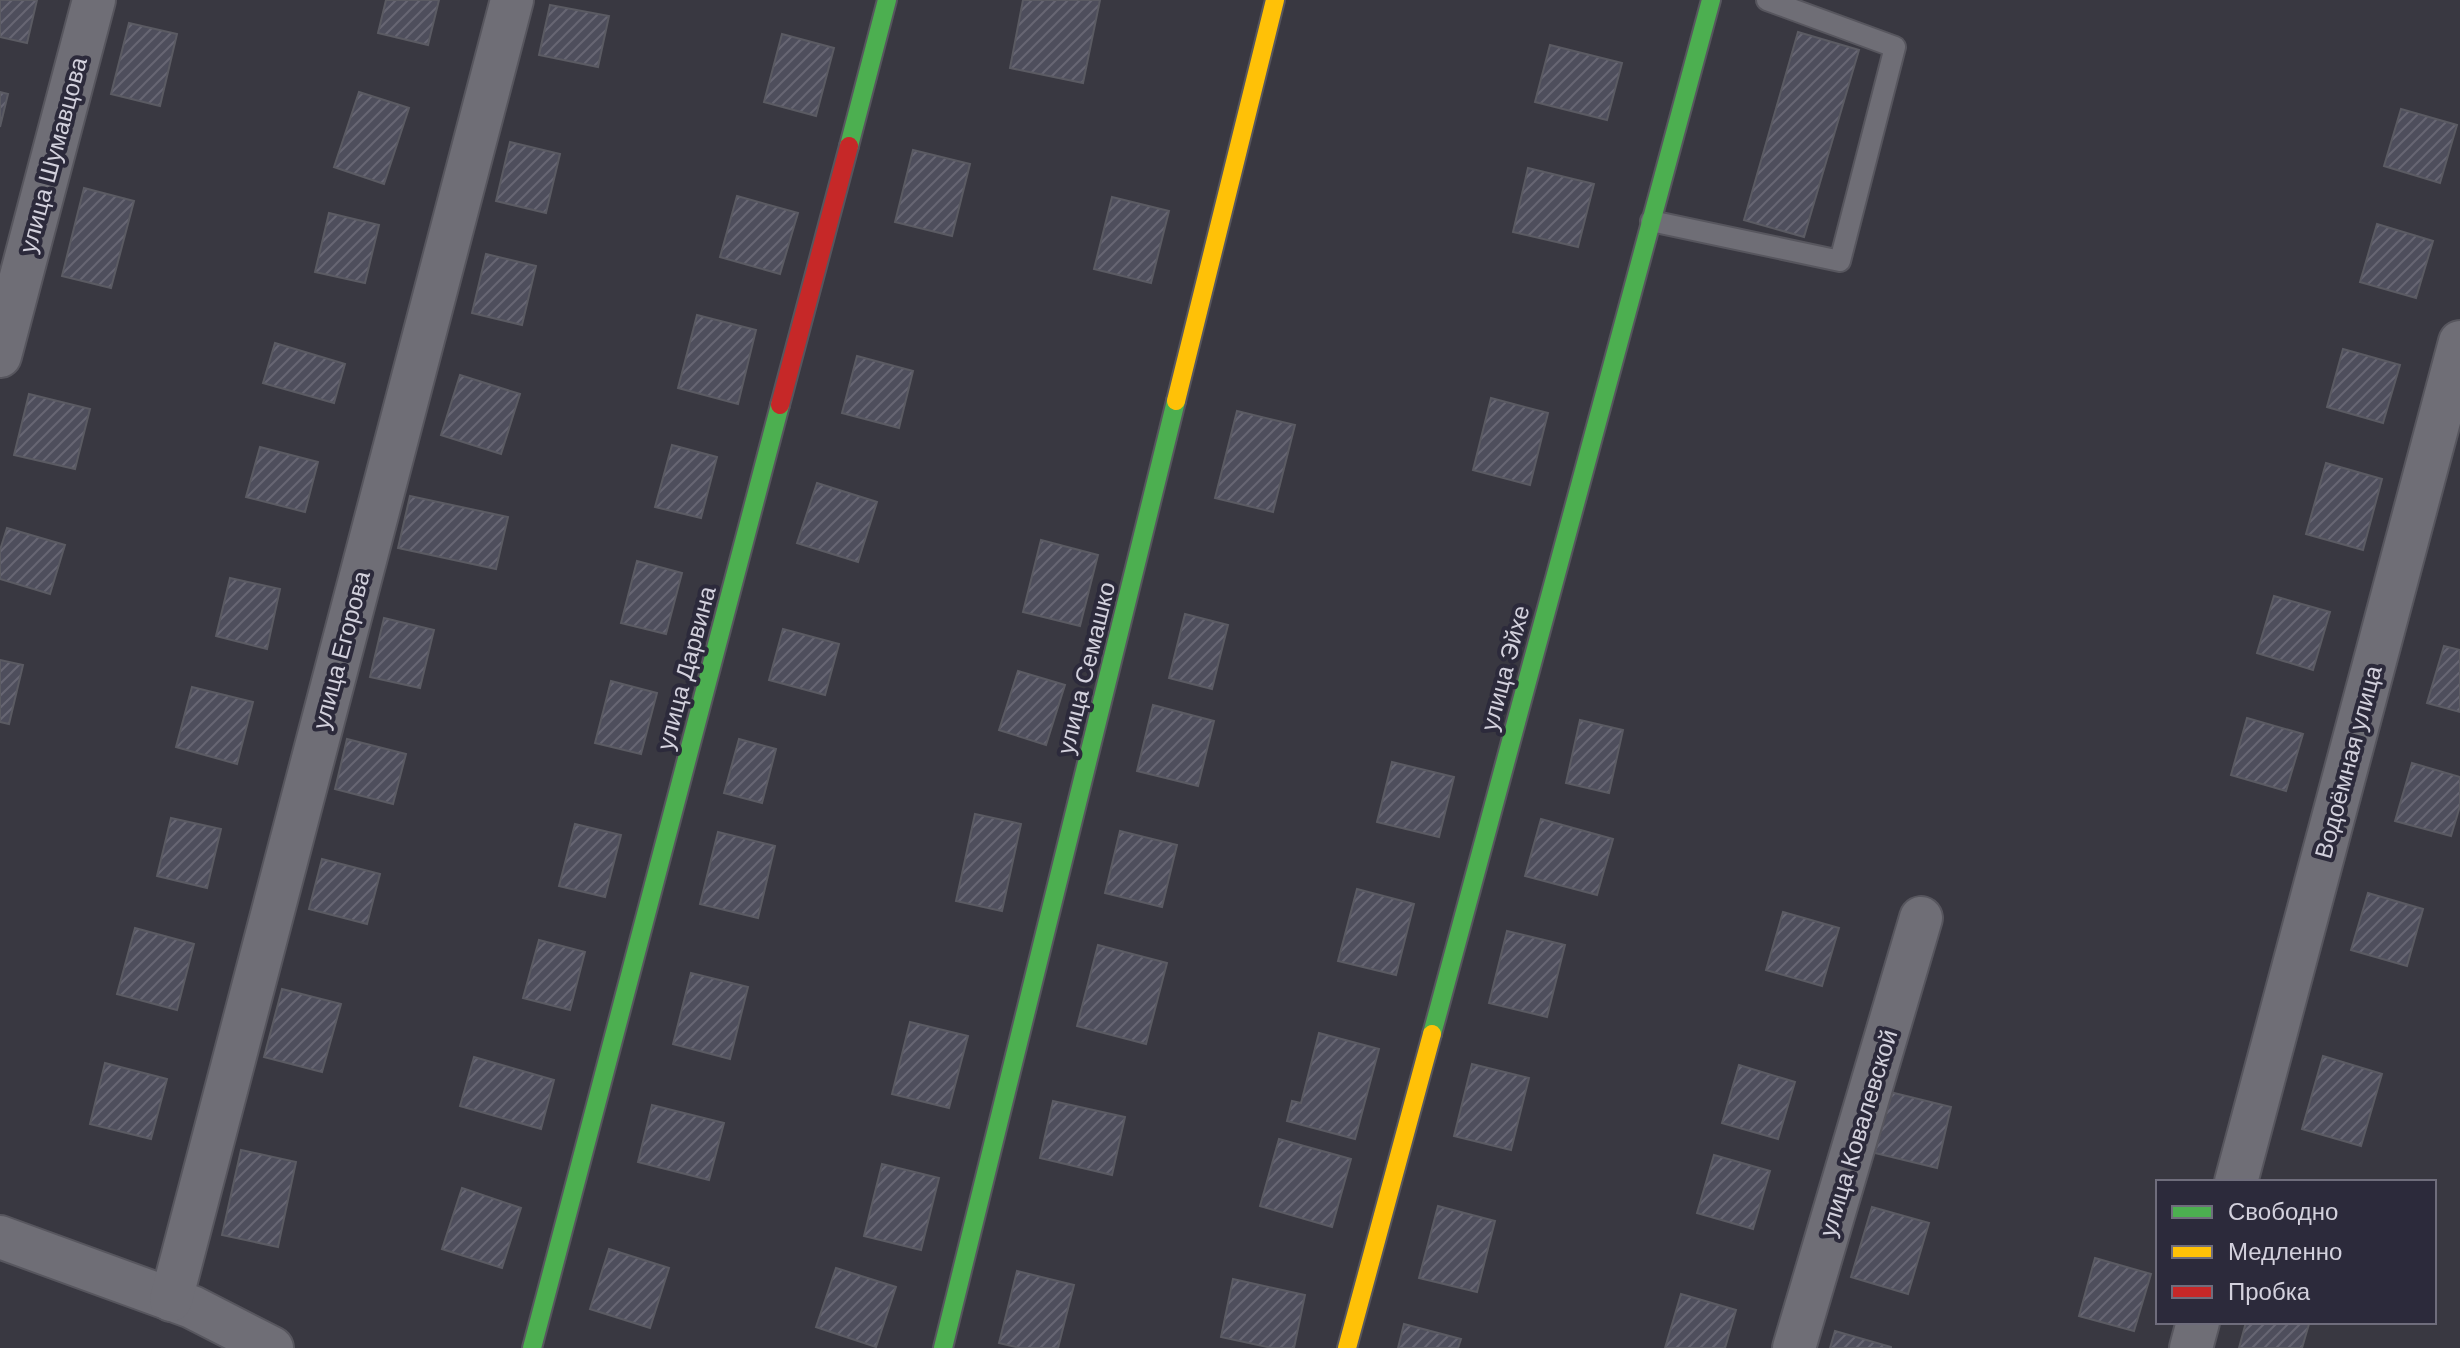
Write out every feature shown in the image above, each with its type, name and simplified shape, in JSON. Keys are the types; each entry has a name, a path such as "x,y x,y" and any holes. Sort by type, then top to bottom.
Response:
{"street":[{"name":"улица Шумавцова","path":"0,356 94,0"},
{"name":"улица Егорова","path":"171,1300 512,0"},
{"name":"улица Дарвина","path":"532,1348 887,0"},
{"name":"улица Семашко","path":"943,1348 1275,0"},
{"name":"улица Эйхе","path":"1347,1348 1651,221 1707,1"},
{"name":"Водоёмная улица","path":"2237,1180 2460,342"},
{"name":"улица Ковалевской","path":"1794,1348 1921,918"},
{"path":"0,1237 192,1307 272,1348"},
{"path":"2191,1348 2197,1324"}],"lane":[{"path":"1651,221 1840,261 1895,47 1767,0"}],"building":[{"path":"0,0 37,0 27,43 0,37"},
{"path":"386,0 439,0 428,45 378,33"},
{"path":"1023,0 1100,0 1083,83 1010,68"},
{"path":"550,5 609,16 598,67 539,55"},
{"path":"129,23 177,34 160,106 111,94"},
{"path":"1798,32 1859,50 1804,237 1744,220"},
{"path":"782,34 834,48 816,116 764,102"},
{"path":"1550,45 1622,63 1607,120 1535,102"},
{"path":"0,92 8,94 0,127"},
{"path":"359,92 409,108 384,184 334,167"},
{"path":"2401,109 2457,125 2440,183 2384,166"},
{"path":"510,142 560,154 546,213 496,201"},
{"path":"913,150 970,164 952,236 895,222"},
{"path":"1528,168 1594,184 1578,247 1513,232"},
{"path":"84,188 134,201 111,288 62,276"},
{"path":"737,196 798,213 780,274 720,257"},
{"path":"1112,197 1169,211 1151,283 1094,269"},
{"path":"329,213 379,225 365,283 315,272"},
{"path":"2377,224 2433,241 2416,298 2360,282"},
{"path":"486,254 536,266 522,325 472,313"},
{"path":"697,315 756,330 738,404 678,388"},
{"path":"275,343 345,364 334,403 263,383"},
{"path":"2343,349 2400,365 2383,423 2327,407"},
{"path":"857,356 913,371 899,428 842,413"},
{"path":"460,375 520,394 501,454 441,435"},
{"path":"29,394 90,409 75,469 14,455"},
{"path":"1491,398 1548,413 1530,485 1473,470"},
{"path":"1237,411 1295,425 1273,512 1215,498"},
{"path":"672,445 717,457 701,518 655,507"},
{"path":"260,447 318,462 305,512 246,497"},
{"path":"2326,463 2382,479 2363,550 2306,534"},
{"path":"817,483 877,502 858,562 797,543"},
{"path":"410,496 508,517 496,569 398,548"},
{"path":"7,528 65,545 50,594 0,579 0,550"},
{"path":"1041,540 1098,555 1080,626 1023,612"},
{"path":"637,561 682,573 666,634 621,623"},
{"path":"230,578 280,589 267,649 216,636"},
{"path":"2274,596 2330,612 2313,670 2257,653"},
{"path":"1185,614 1228,625 1212,689 1169,678"},
{"path":"384,618 434,630 420,688 370,677"},
{"path":"783,629 839,644 825,695 769,680"},
{"path":"2444,646 2460,650 2460,712 2427,703"},
{"path":"0,660 23,665 9,724 0,722"},
{"path":"1018,671 1065,685 1046,745 999,730"},
{"path":"611,681 657,693 641,754 595,743"},
{"path":"192,687 253,702 237,764 176,747"},
{"path":"1153,705 1214,721 1198,786 1137,771"},
{"path":"2247,718 2303,734 2286,791 2231,775"},
{"path":"1580,720 1623,730 1609,793 1566,783"},
{"path":"347,739 406,754 393,804 335,789"},
{"path":"739,739 776,749 762,803 724,793"},
{"path":"1392,762 1454,777 1439,837 1377,822"},
{"path":"2412,763 2460,777 2460,806 2451,836 2395,821"},
{"path":"975,814 1021,824 1002,911 956,901"},
{"path":"171,818 221,829 207,888 157,876"},
{"path":"1541,819 1613,839 1597,895 1525,876"},
{"path":"575,824 621,835 605,897 559,886"},
{"path":"1120,831 1177,845 1162,907 1105,893"},
{"path":"718,832 775,846 758,918 700,904"},
{"path":"322,859 380,874 367,924 309,909"},
{"path":"1357,889 1414,904 1396,975 1338,961"},
{"path":"2368,893 2423,909 2407,966 2351,950"},
{"path":"1783,912 1839,928 1822,986 1766,970"},
{"path":"135,928 194,944 177,1010 117,994"},
{"path":"1507,931 1565,945 1547,1017 1489,1003"},
{"path":"539,940 585,952 570,1010 523,998"},
{"path":"1098,945 1167,963 1146,1044 1077,1026"},
{"path":"691,973 748,987 730,1059 673,1044"},
{"path":"282,989 341,1004 322,1072 264,1057"},
{"path":"910,1022 968,1036 949,1108 892,1094"},
{"path":"1319,1033 1379,1049 1355,1139 1287,1121 1292,1101 1301,1103"},
{"path":"2323,1056 2382,1074 2361,1146 2302,1129"},
{"path":"474,1057 554,1080 541,1129 460,1106"},
{"path":"105,1063 167,1079 151,1139 90,1124"},
{"path":"1472,1064 1529,1078 1511,1150 1454,1136"},
{"path":"1739,1065 1795,1082 1778,1139 1722,1123"},
{"path":"1890,1092 1951,1107 1937,1168 1875,1153"},
{"path":"1053,1101 1125,1117 1112,1175 1040,1158"},
{"path":"652,1105 724,1123 709,1180 638,1162"},
{"path":"1279,1139 1351,1159 1332,1227 1260,1206"},
{"path":"241,1150 296,1162 278,1247 222,1235"},
{"path":"1714,1155 1770,1171 1753,1229 1697,1213"},
{"path":"882,1164 939,1178 921,1250 864,1236"},
{"path":"462,1188 521,1208 502,1268 442,1249"},
{"path":"1438,1206 1495,1221 1477,1292 1419,1278"},
{"path":"1872,1207 1929,1223 1908,1294 1851,1277"},
{"path":"609,1249 669,1268 650,1328 590,1309"},
{"path":"2095,1258 2151,1274 2134,1331 2079,1316"},
{"path":"836,1268 896,1287 876,1347 816,1327"},
{"path":"1017,1271 1074,1285 1058,1348 1020,1348 999,1343"},
{"path":"1233,1279 1305,1295 1294,1348 1272,1348 1221,1337"},
{"path":"1681,1294 1736,1310 1725,1348 1665,1348"},
{"path":"1404,1324 1461,1339 1458,1348 1398,1348"},
{"path":"2245,1324 2309,1324 2302,1348 2239,1348"},
{"path":"1835,1331 1891,1347 1891,1348 1830,1348"}],"traffic: fast":[{"path":"849,146 887,0"},
{"path":"1432,1034 1711,0"},
{"path":"943,1348 1176,401"},
{"path":"532,1348 780,405"}],"traffic: slow":[{"path":"1176,401 1275,0"},
{"path":"1347,1348 1432,1034"}],"traffic: jam":[{"path":"780,405 849,146"}]}
